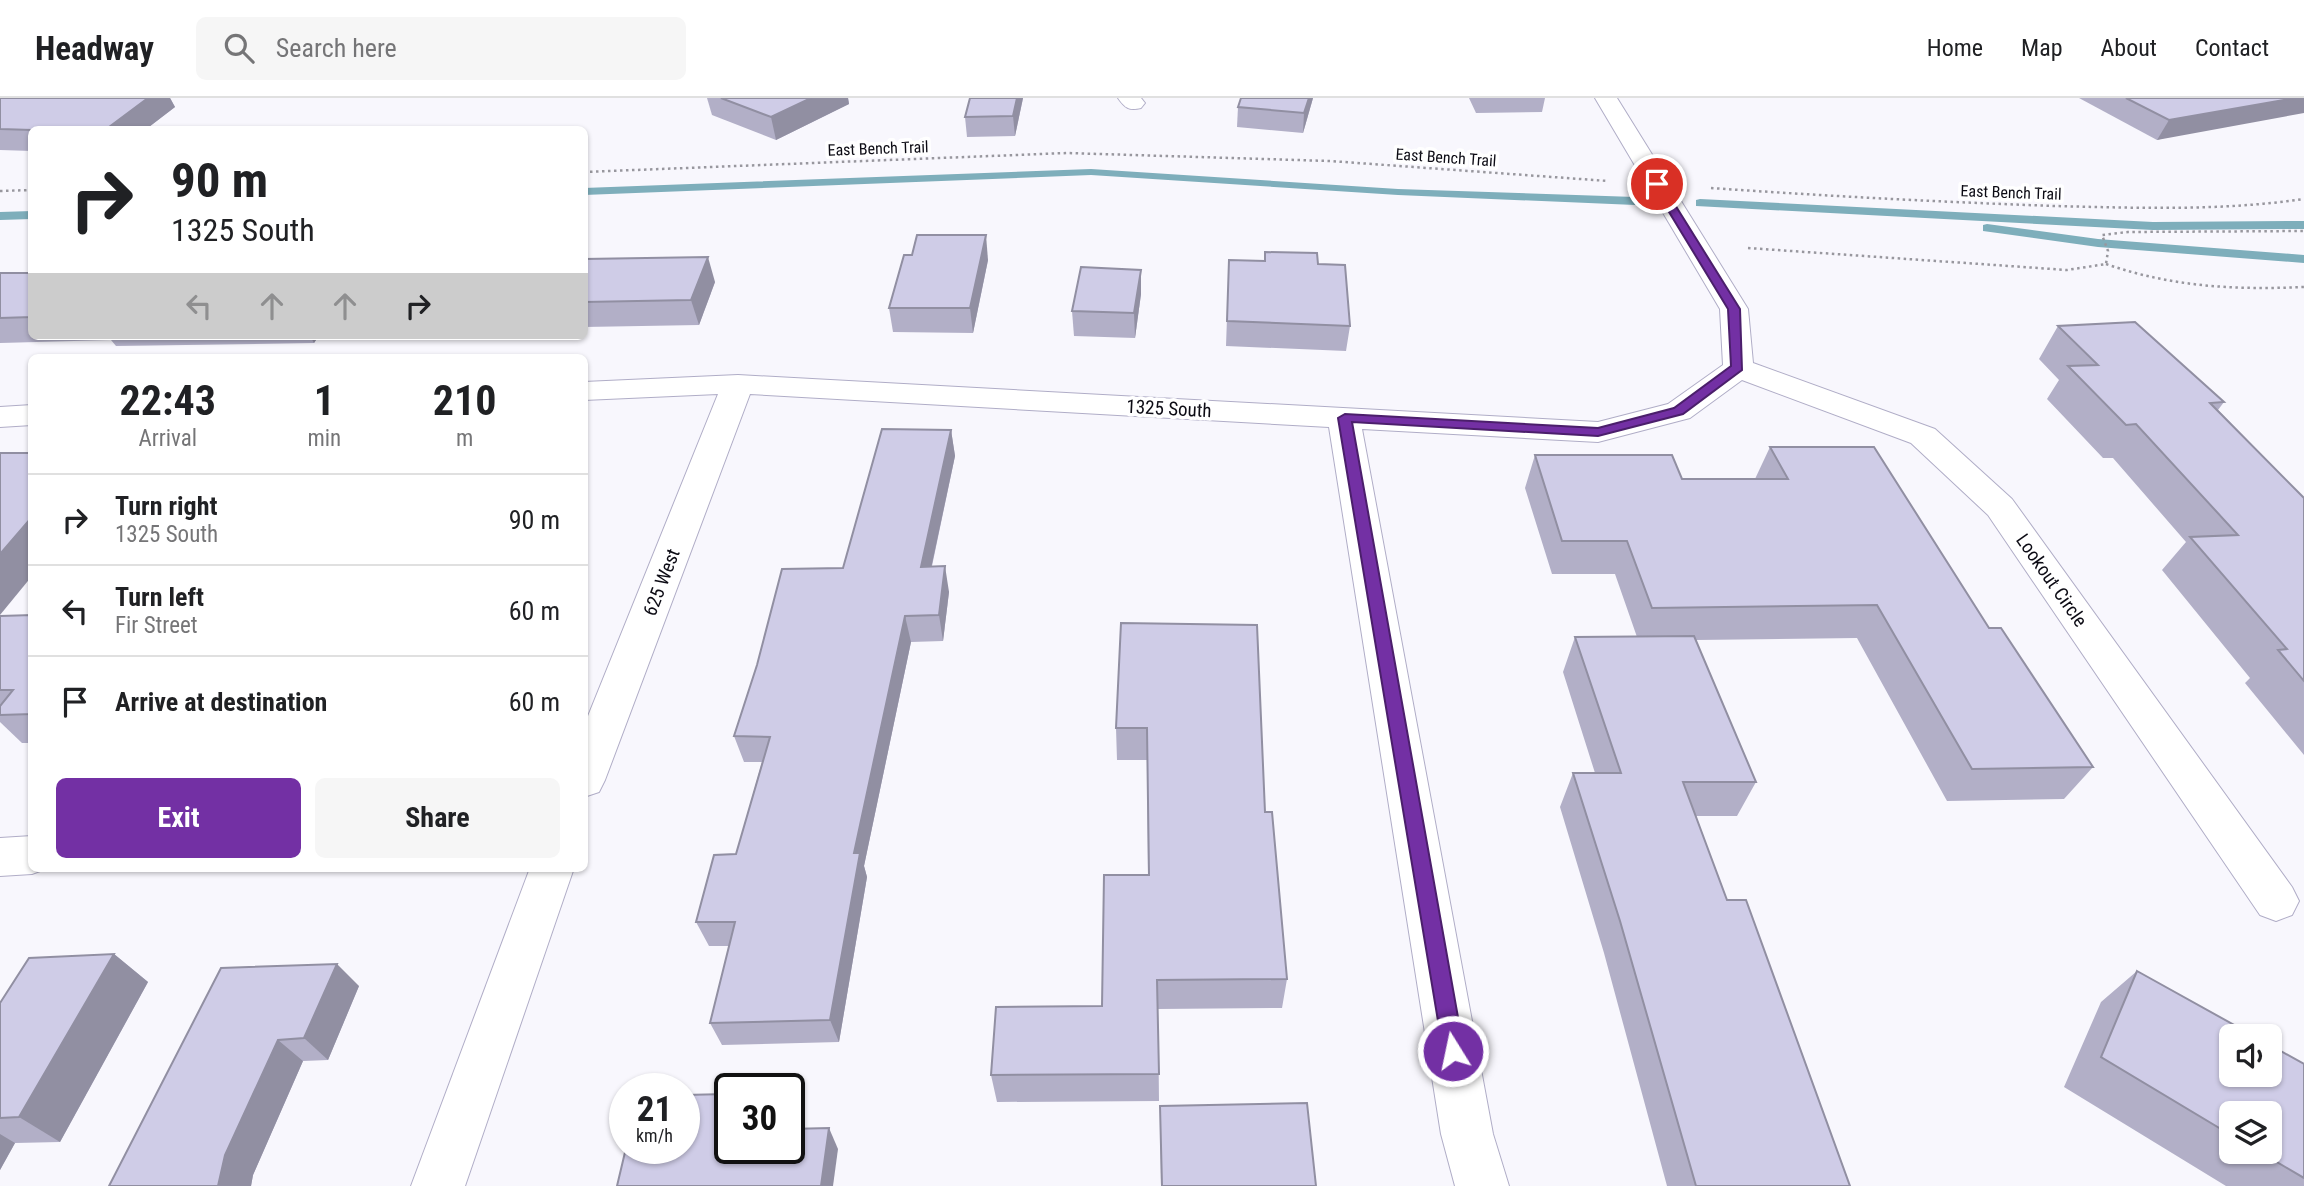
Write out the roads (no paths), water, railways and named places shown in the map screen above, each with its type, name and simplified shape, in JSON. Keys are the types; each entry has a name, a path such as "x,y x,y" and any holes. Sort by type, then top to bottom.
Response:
{"street":[{"path":"1606,98 1734,309 1738,368"},
{"name":"1325 South","path":"588,391 738,384 1598,432 1679,411 1738,368"},
{"name":"Lookout Circle","path":"1738,368 1923,436 2000,506 2276,901"},
{"name":"625 West","path":"588,770 738,384"},
{"path":"0,417 28,415"},
{"path":"1345,418 1467,1134 1482,1186"},
{"path":"0,857 28,855"},
{"path":"438,1186 551,872"}],"waterway":[{"path":"588,192 1091,172 1398,192 1635,201"},
{"path":"1700,203 2153,226 2304,225"},
{"path":"0,216 28,215"},
{"path":"1987,228 2098,243 2304,259"}]}
